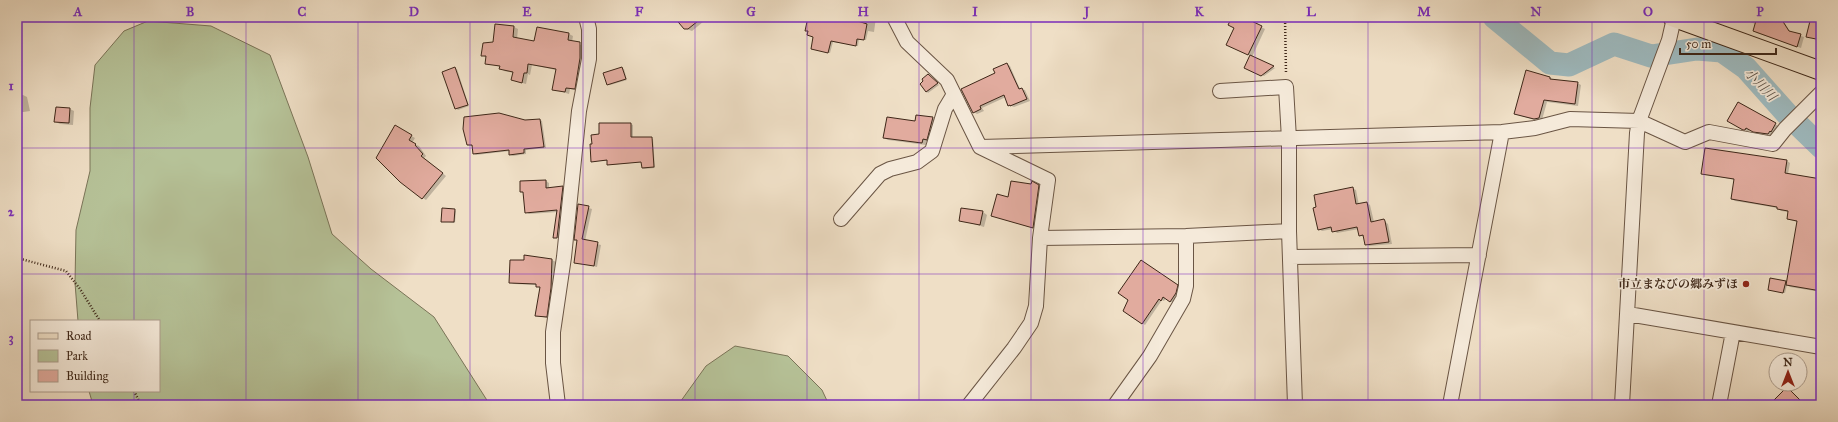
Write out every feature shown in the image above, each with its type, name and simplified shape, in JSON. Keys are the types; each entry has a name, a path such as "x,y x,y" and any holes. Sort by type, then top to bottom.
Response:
{"main road":[{"path":"1673,17 1821,71"}],"street":[{"path":"558,405 553,363 553,332 564,258 579,111 589,59 589,29 586,17"},
{"path":"894,17 907,42 947,80 980,147 1048,180 1040,238 1036,306 1030,323 1014,348 969,405"},
{"path":"1622,405 1639,121 1669,40 1673,17"},
{"path":"1220,91 1286,87 1289,139 1290,258 1295,405"},
{"path":"980,147 1502,132 1535,128 1570,118 1639,121 1685,142 1709,132 1773,144 1785,129 1821,93"},
{"path":"841,219 880,174 890,169 917,162 932,151 945,109 954,94"},
{"path":"1450,405 1502,132"},
{"path":"1040,238 1186,236 1290,232"},
{"path":"1115,405 1150,356 1183,299 1186,286 1186,236"},
{"path":"1290,258 1478,255"},
{"path":"1628,314 1821,347"},
{"path":"1719,405 1733,332"}],"path":[{"path":"1285,17 1286,87"},
{"path":"17,258 66,271 80,289 99,320"},
{"path":"134,392 141,405"}],"green space":[{"path":"148,21 211,26 270,55 308,157 332,234 371,269 434,317 490,405 93,405 89,392 160,392 160,320 78,320 75,283 76,230 90,171 90,108 95,65 124,31"},
{"path":"735,346 788,356 822,390 829,405 678,405 706,366"}],"building":[{"path":"674,17 703,17 688,29 684,29"},
{"path":"808,17 845,17 867,24 864,40 857,39 856,46 831,41 828,53 811,49 813,37 807,35 808,31 805,31"},
{"path":"1232,17 1243,17 1262,26 1248,55 1226,45 1234,28 1228,25"},
{"path":"1757,17 1780,17 1789,31 1801,34 1797,47 1753,31"},
{"path":"1811,17 1821,17 1821,40 1806,37"},
{"path":"495,24 514,26 513,37 534,41 537,27 569,33 568,40 580,42 580,58 575,89 566,88 565,92 552,90 556,69 528,64 527,73 524,73 522,83 511,80 513,72 499,69 500,66 485,64 486,56 481,56 483,43 493,42"},
{"path":"1250,55 1274,66 1261,76 1244,68"},
{"path":"1007,63 1019,89 1022,88 1027,99 1008,106 1004,95 980,106 981,109 973,113 961,89 995,73 993,69"},
{"path":"455,67 468,105 455,109 442,72"},
{"path":"622,67 626,79 607,85 603,73"},
{"path":"1526,70 1550,77 1550,79 1578,82 1575,104 1544,100 1539,118 1534,119 1514,114"},
{"path":"928,74 938,83 926,92 920,84 923,81 922,79"},
{"path":"1738,102 1776,123 1771,132 1770,131 1768,134 1753,132 1746,128 1743,130 1727,121"},
{"path":"56,107 70,108 69,123 54,122"},
{"path":"499,113 525,120 540,119 544,147 524,149 524,153 509,155 509,150 473,154 472,145 467,145 463,129 464,117"},
{"path":"916,115 933,117 927,140 923,139 922,143 883,138 887,117 915,121"},
{"path":"599,123 631,123 631,137 652,137 654,167 642,168 641,162 607,165 607,160 591,162 591,135 599,134"},
{"path":"395,125 412,135 409,140 416,144 415,145 423,154 421,156 443,173 422,199 400,182 376,158"},
{"path":"1705,148 1787,160 1785,173 1821,179 1821,291 1786,285 1797,221 1787,219 1788,211 1777,209 1777,207 1731,199 1734,179 1701,174"},
{"path":"546,180 546,188 563,186 557,238 553,238 557,210 525,213 523,192 520,192 520,181"},
{"path":"1011,181 1031,184 1032,181 1039,185 1033,228 991,216 997,194 1008,197"},
{"path":"1353,187 1356,204 1367,202 1371,222 1384,219 1389,242 1365,245 1363,235 1359,236 1357,227 1332,232 1331,227 1318,230 1313,208 1316,207 1314,195"},
{"path":"578,204 589,206 582,239 598,242 594,266 574,263 577,240 574,240"},
{"path":"442,208 455,209 454,222 441,222"},
{"path":"961,208 983,211 980,225 959,221"},
{"path":"524,255 552,259 551,288 547,317 535,316 540,287 536,287 536,284 509,283 510,260 524,260"},
{"path":"1141,260 1178,285 1176,293 1170,302 1163,297 1161,301 1159,299 1142,324 1123,311 1128,300 1118,293"},
{"path":"1770,278 1786,281 1783,293 1768,290"},
{"path":"1782,392 1792,392 1805,405 1769,405"}],"waterway":[{"name":"小川川","path":"1494,17 1550,63 1569,65 1614,44 1651,56 1697,49 1722,51 1746,68 1787,114 1821,147"}],"place":[{"name":"市立まなびの郷みずほ","path":"1746,284"}]}
